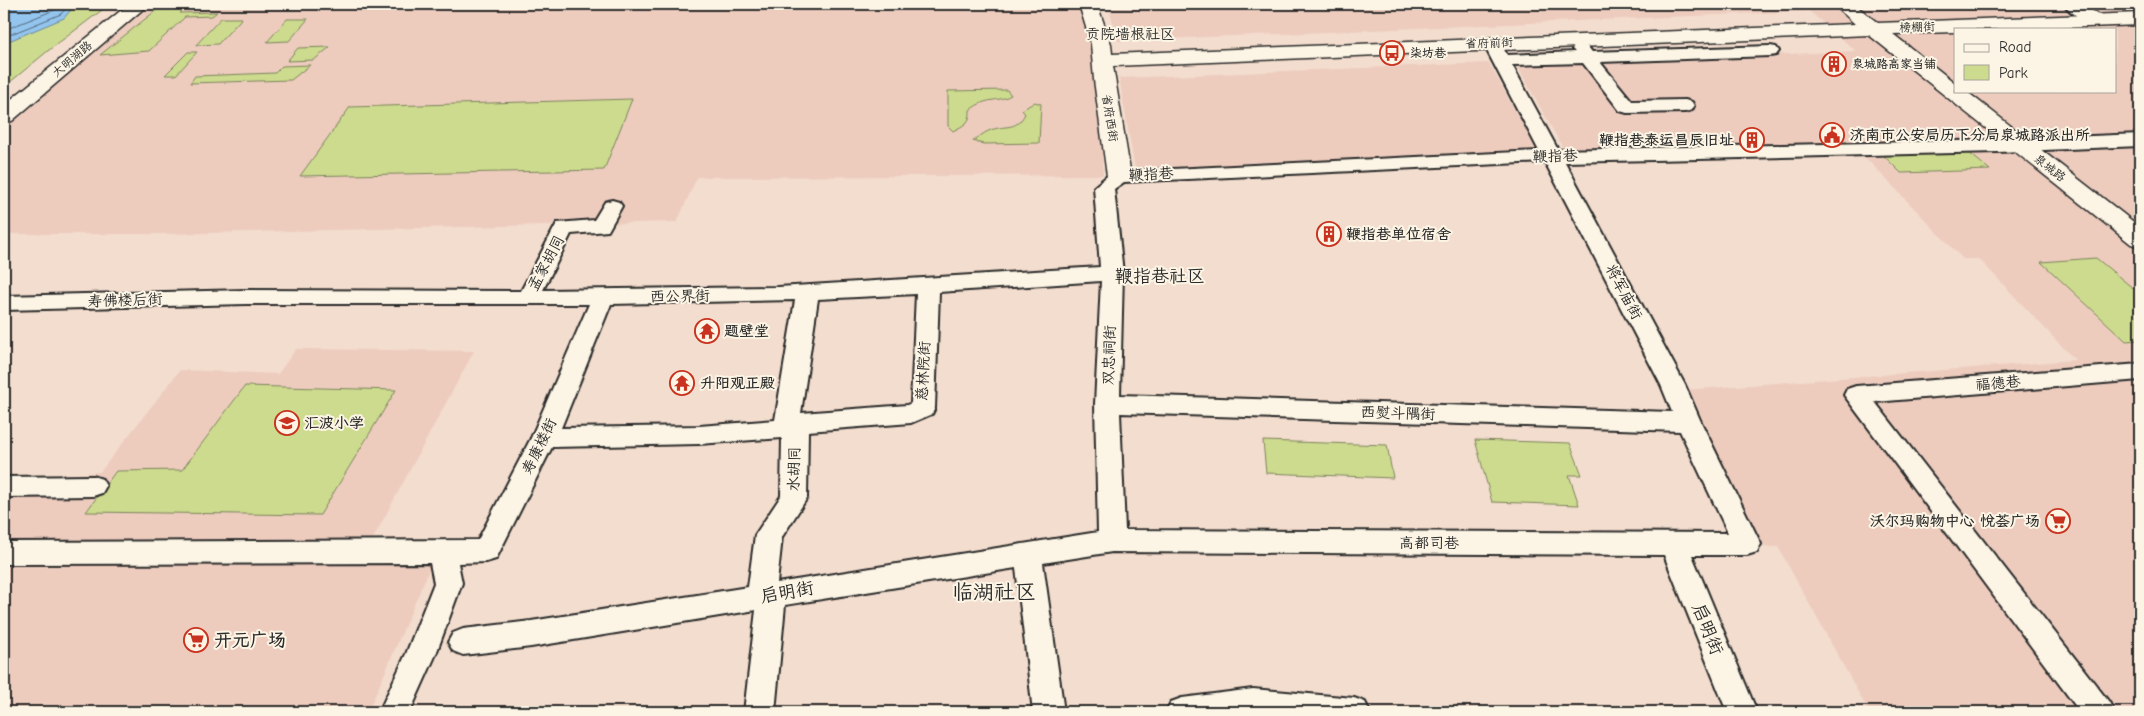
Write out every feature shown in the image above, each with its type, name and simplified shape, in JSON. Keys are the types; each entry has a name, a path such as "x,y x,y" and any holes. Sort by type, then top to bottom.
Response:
{"street":[{"name":"大明湖路","path":"4,103 130,4"},
{"name":"大明湖路","path":"4,116 140,4"},
{"name":"省府西街","path":"1088,4 1103,60 1104,80 1119,176"},
{"name":"泉城路","path":"1842,4 1954,92"},
{"path":"2072,4 2098,21"},
{"name":"榜棚街","path":"1874,29 2140,19"},
{"name":"省府前街","path":"1103,60 1497,52 1573,40 1874,29"},
{"path":"1573,40 1627,107 1685,106"},
{"path":"1497,52 1587,58 1770,51"},
{"name":"将军庙街","path":"1497,52 1673,385 1688,422 1747,544"},
{"name":"泉城路","path":"1954,92 2140,239"},
{"name":"鞭指巷","path":"1119,176 1552,156 2022,145 2140,140"},
{"name":"双忠祠街","path":"1112,541 1108,404 1112,273 1104,188 1119,176"},
{"name":"孟家胡同","path":"528,298 564,228 601,226 612,206"},
{"name":"西公界街","path":"246,297 528,298 808,292 1112,273"},
{"name":"慈林院街","path":"544,438 699,434 911,414 923,408 928,286"},
{"path":"790,426 808,292"},
{"name":"寿佛楼后街","path":"4,303 246,297"},
{"name":"寿康楼街","path":"442,552 486,551 544,438 603,297"},
{"name":"福德巷","path":"2098,712 1856,395 2140,372"},
{"name":"西熨斗隅街","path":"1108,404 1688,422"},
{"name":"水胡同","path":"760,712 769,535 794,498 790,426"},
{"path":"4,487 93,486"},
{"name":"高都司巷","path":"1112,541 1747,544"},
{"name":"启明街","path":"463,642 531,634 1112,541"},
{"name":"启明街","path":"1674,545 1742,712"},
{"path":"4,553 442,552 448,583 421,654 395,712"},
{"path":"1028,553 1049,712"},
{"path":"1182,712 1254,703 1354,712"}],"shaded area":[{"path":"152,4 1082,4 1094,46 1098,77 1103,175 697,177 677,222 165,234 4,234 4,122 34,95"},
{"path":"1108,4 1798,4 1807,11 1118,41"},
{"path":"1801,4 2140,4 2140,712 1869,712 1778,547 1755,546 1684,390 2075,360 1979,259 1963,259 1860,152 1792,146 1791,144 1563,148 1517,66 1856,51"},
{"path":"1489,63 1537,150 1135,169 1119,78"},
{"name":"汇波小学","path":"296,349 474,351 369,546 4,546 4,480 100,472 180,370 278,374"},
{"name":"开元广场","path":"435,556 368,712 4,712 4,560"}],"green space":[{"path":"4,4 110,4 4,87"},
{"path":"164,4 189,4 180,13 217,12 212,16 185,17 149,51 100,55"},
{"path":"221,18 242,18 218,44 196,45"},
{"path":"287,19 308,19 289,41 267,42"},
{"path":"330,47 314,60 287,61 298,48"},
{"path":"188,52 197,52 176,75 165,75"},
{"path":"310,65 291,80 190,83 195,76 275,73 282,66"},
{"path":"1007,90 1011,95 987,101 970,110 968,121 960,127 953,131 948,126 948,91"},
{"path":"632,99 604,170 300,176 350,107"},
{"path":"1035,102 1041,104 1039,143 983,144 973,141 991,130 1015,125 1025,114 1022,110"},
{"path":"1968,152 1990,170 1901,173 1882,154"},
{"path":"2096,258 2140,294 2140,340 2126,341 2041,262"},
{"path":"245,386 396,390 320,515 86,512 116,471 182,470"},
{"path":"1475,440 1570,443 1582,475 1569,475 1579,505 1492,502"},
{"path":"1263,441 1387,445 1393,478 1266,473"}],"water":[{"path":"8,4 76,4 64,18 4,43 4,7"}],"place":[{"name":"柒坊巷","path":"1392,53"},
{"name":"泉城路高家当铺","path":"1834,64"},
{"name":"济南市公安局历下分局泉城路派出所","path":"1832,135"},
{"name":"鞭指巷泰运昌辰旧址","path":"1752,140"},
{"name":"鞭指巷单位宿舍","path":"1329,234"},
{"name":"题壁堂","path":"707,331"},
{"name":"升阳观正殿","path":"682,383"},
{"name":"汇波小学","path":"287,423"},
{"name":"沃尔玛购物中心 悦荟广场","path":"2058,521"},
{"name":"开元广场","path":"196,640"}],"district":[{"name":"贡院墙根社区","path":"1130,34"},
{"name":"鞭指巷社区","path":"1160,276"},
{"name":"临湖社区","path":"994,592"}]}
